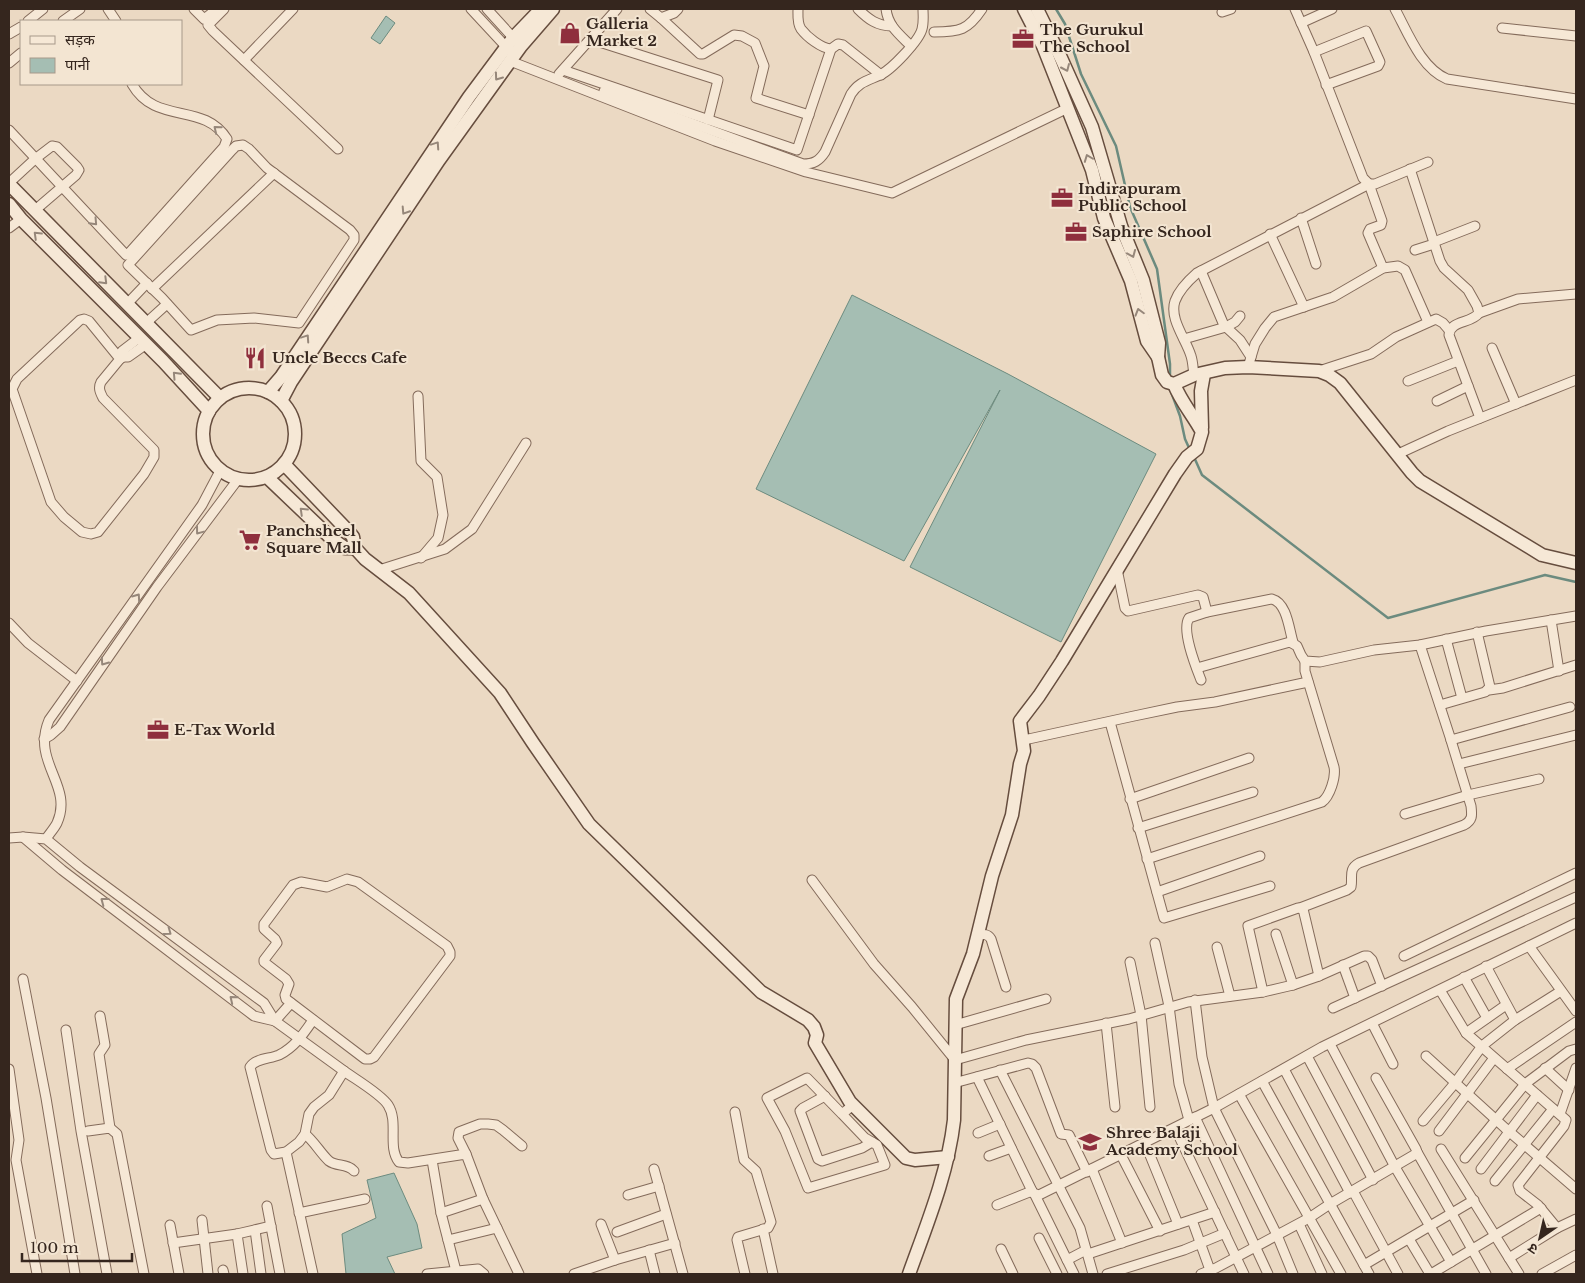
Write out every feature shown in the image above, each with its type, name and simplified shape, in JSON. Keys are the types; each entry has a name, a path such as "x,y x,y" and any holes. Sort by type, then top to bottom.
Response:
{"street":[{"path":"29,20 44,9"},
{"path":"64,20 80,9"},
{"path":"108,9 115,20"},
{"path":"194,9 204,19 217,9"},
{"path":"224,9 208,24 338,149"},
{"path":"244,60 293,9"},
{"path":"471,9 532,65 560,72 796,150 831,49 838,44 843,45 881,75"},
{"path":"487,9 513,49 714,141 806,172 892,193 1068,108"},
{"path":"281,401 362,265 439,160 541,9"},
{"path":"513,49 553,9"},
{"path":"560,72 617,9"},
{"path":"650,9 700,54 734,35 750,39 757,47 764,66 756,98 809,115"},
{"path":"661,18 674,14 678,9"},
{"path":"798,9 798,23 801,29 826,49 831,49"},
{"path":"858,9 881,26 892,26"},
{"path":"886,9 892,26 911,46"},
{"path":"560,72 803,164 813,164 820,159 855,87 862,81 881,75 898,61 919,37 922,28 922,9"},
{"path":"934,32 949,32 967,27 982,9"},
{"path":"1024,9 1043,46 1092,170 1107,226 1130,281 1147,341 1158,357"},
{"path":"1037,9 1092,126 1121,226 1143,280 1159,342 1158,357 1162,375 1170,383 1202,432"},
{"path":"1295,9 1314,52 1363,178 1368,184 1382,223 1370,229 1368,233 1384,268"},
{"path":"1301,22 1332,9"},
{"path":"1395,9 1425,62 1440,76 1576,99"},
{"path":"9,34 20,28"},
{"path":"1502,28 1576,36"},
{"path":"1314,52 1366,31 1380,62 1378,66 1326,85"},
{"path":"590,39 718,80 708,120"},
{"path":"9,63 20,54"},
{"path":"9,130 126,255 224,147 227,139 204,119 195,115 165,111 151,104 142,98 133,85"},
{"path":"243,145 249,149 274,173 350,230 354,235 352,245 299,323 254,318 226,319 217,320 191,330 128,265 236,146 243,145"},
{"path":"34,210 78,173 77,167 54,146 35,158 9,183 23,199 220,398"},
{"path":"909,1274 948,1157 954,1120 956,999 973,954 992,876 1012,815 1020,764 1024,751 1020,720 1056,669 1190,454 1199,446 1202,432 1199,374 1175,318 1175,299 1188,281 1200,271 1368,184 1375,184 1428,162"},
{"path":"1410,169 1444,268 1468,290 1479,313"},
{"path":"127,304 150,286 274,173"},
{"path":"23,199 10,209 163,361 209,411"},
{"path":"1302,218 1316,264"},
{"path":"9,228 21,219"},
{"path":"1415,250 1475,226"},
{"path":"1270,234 1304,307"},
{"path":"268,392 281,377 345,280 362,265"},
{"path":"1249,362 1255,344 1270,322 1282,314 1333,297 1384,268 1398,266 1404,270 1428,322"},
{"path":"1200,271 1224,325 1240,340 1249,362"},
{"path":"333,272 345,280"},
{"path":"1449,330 1453,326 1476,317 1479,313 1518,300 1576,294"},
{"path":"146,323 167,304"},
{"path":"1184,339 1235,322 1240,316"},
{"path":"1319,371 1371,354 1396,337 1436,319 1449,330 1451,343 1480,418"},
{"path":"122,358 89,321 80,320 17,379 12,386 13,394 51,502 64,517 87,534 98,532 144,474 154,457 154,450 103,398 99,386 122,358 128,357 142,342"},
{"path":"1492,348 1516,404"},
{"path":"1408,381 1458,361"},
{"path":"1170,383 1249,362 1319,371 1329,375 1340,383 1412,473 1425,484 1529,548 1548,557 1576,563"},
{"path":"1398,454 1480,418 1576,380"},
{"path":"1437,401 1468,386"},
{"path":"249,388 268,392 281,401 293,420 295,431 293,448 284,464 267,477 256,479 239,478 220,469 212,462 207,452 203,431 209,411 220,398 240,389 249,388"},
{"path":"418,396 420,461 437,477 443,515 438,538 421,558"},
{"path":"379,570 445,550 472,529 526,442"},
{"path":"284,464 349,532 353,537 355,548 365,559 409,593 500,693 589,824 761,992 808,1020 814,1027 817,1035 815,1042 853,1105 906,1158 915,1160 948,1157"},
{"path":"46,839 56,824 61,797 46,760 44,739 49,720 202,505 220,469"},
{"path":"267,477 332,539 345,548 355,548"},
{"path":"44,739 51,736 60,727 157,587 239,478"},
{"path":"202,505 212,513"},
{"path":"1117,570 1125,608 1128,611 1198,594 1203,597 1207,612"},
{"path":"1147,859 1327,799 1335,772 1334,767 1305,671 1305,660 1293,642 1282,605 1272,599 1207,612 1189,618 1186,623 1193,660 1201,680"},
{"path":"1305,660 1320,662 1374,650 1420,645 1477,632 1576,616"},
{"path":"1551,620 1559,671"},
{"path":"9,623 28,643 77,680"},
{"path":"1477,632 1490,684 1489,690"},
{"path":"1446,639 1462,698"},
{"path":"1197,668 1293,642"},
{"path":"1263,992 1248,926 1347,890 1351,887 1351,870 1359,863 1470,822 1472,817 1468,795 1420,645"},
{"path":"1440,705 1576,665"},
{"path":"83,672 92,679"},
{"path":"1024,740 1308,682"},
{"path":"1451,740 1570,707"},
{"path":"1110,722 1164,918 1270,886"},
{"path":"1459,764 1576,735"},
{"path":"1130,798 1249,758"},
{"path":"1405,814 1468,795 1538,779"},
{"path":"1138,828 1253,792"},
{"path":"23,837 62,870 254,1016 275,1021 388,1104 392,1115 395,1156 399,1162 408,1163 466,1154"},
{"path":"9,838 46,839 80,867 264,1003 275,1021"},
{"path":"1157,892 1260,856"},
{"path":"1404,956 1576,873"},
{"path":"347,879 353,879 447,946 450,952 450,956 370,1060 292,1003 284,997 290,984 264,962 277,944 275,939 263,927 293,885 301,882 327,887 347,879"},
{"path":"812,880 874,964 955,1060"},
{"path":"1333,1008 1576,897"},
{"path":"1300,908 1304,913 1319,976"},
{"path":"998,1205 1034,1193 1038,1195 1121,1155 1214,1108 1330,1044 1576,923"},
{"path":"1276,934 1293,985"},
{"path":"978,935 989,935 1006,987"},
{"path":"1155,943 1169,1006 1179,1084 1192,1118 1268,1274"},
{"path":"1529,946 1576,1011"},
{"path":"1217,947 1230,996"},
{"path":"955,1060 1026,1040 1141,1015 1195,1000 1263,992 1293,985 1364,956 1368,956 1372,960 1382,986"},
{"path":"1130,962 1141,1015 1150,1107"},
{"path":"1343,964 1355,998"},
{"path":"1486,966 1514,1020"},
{"path":"1464,977 1486,1018"},
{"path":"24,979 76,1274"},
{"path":"1440,990 1466,1033 1566,1122 1519,1182 1517,1188 1541,1208 1556,1228"},
{"path":"1423,1121 1456,1083 1482,1046 1514,1020 1560,991"},
{"path":"956,1025 1046,999"},
{"path":"1195,1000 1202,1057 1214,1108 1277,1235 1293,1274"},
{"path":"275,1021 292,1003"},
{"path":"1466,1033 1506,1005"},
{"path":"100,1016 105,1046 99,1054 110,1128 117,1134 144,1274"},
{"path":"313,1020 289,1049 279,1055 256,1061 250,1067 271,1150 274,1154 286,1152 299,1142 305,1134 309,1114 314,1107 329,1095 344,1071"},
{"path":"1507,1069 1576,1022"},
{"path":"1106,1023 1115,1107"},
{"path":"1372,1023 1393,1064"},
{"path":"66,1030 81,1131 108,1274"},
{"path":"1330,1044 1395,1167 1451,1262"},
{"path":"1465,1158 1525,1084 1569,1050 1576,1049"},
{"path":"1307,1056 1373,1180"},
{"path":"1426,1056 1576,1189"},
{"path":"1440,1130 1494,1058"},
{"path":"954,1084 1000,1070 1028,1063 1032,1064 1036,1068 1060,1134 1069,1135 1089,1170 1122,1243"},
{"path":"1284,1068 1398,1274"},
{"path":"1545,1068 1569,1090"},
{"path":"1495,1181 1524,1144 1556,1112 1569,1090 1576,1068"},
{"path":"9,1070 20,1140 16,1160 37,1274"},
{"path":"1000,1070 1080,1228 1093,1274"},
{"path":"977,1077 1074,1274"},
{"path":"807,1078 825,1096 865,1138 877,1145 885,1165 808,1188 785,1131 767,1098 807,1078"},
{"path":"1376,1078 1486,1274"},
{"path":"1262,1081 1369,1274"},
{"path":"1239,1094 1340,1274"},
{"path":"1481,1169 1537,1095"},
{"path":"825,1096 803,1108 800,1112 818,1159 822,1161 862,1148 872,1142"},
{"path":"842,1114 853,1105"},
{"path":"735,1112 744,1160 756,1171 771,1222 768,1228 738,1237 737,1240 745,1274"},
{"path":"519,1274 458,1138 459,1132 480,1124 496,1125 522,1146"},
{"path":"978,1133 1000,1124"},
{"path":"88,1131 110,1128"},
{"path":"1175,1128 1244,1274"},
{"path":"305,1134 327,1160 346,1165 354,1170"},
{"path":"1145,1143 1178,1224"},
{"path":"990,1156 1011,1148"},
{"path":"1441,1149 1519,1274"},
{"path":"286,1152 313,1274"},
{"path":"1201,1274 1215,1271 1256,1246 1299,1224 1417,1152"},
{"path":"1121,1155 1160,1230"},
{"path":"432,1160 441,1213 456,1271"},
{"path":"654,1169 683,1274"},
{"path":"628,1195 659,1186"},
{"path":"299,1213 365,1199"},
{"path":"441,1213 484,1199"},
{"path":"1364,1265 1474,1200"},
{"path":"267,1206 280,1274"},
{"path":"1409,1239 1430,1274 1541,1208"},
{"path":"1067,1260 1214,1212"},
{"path":"617,1232 666,1214"},
{"path":"1509,1258 1556,1228 1576,1218"},
{"path":"202,1220 208,1274"},
{"path":"1192,1220 1200,1243 1215,1271"},
{"path":"601,1224 615,1260"},
{"path":"1299,1224 1322,1274"},
{"path":"170,1225 179,1274"},
{"path":"173,1244 237,1234 271,1226"},
{"path":"448,1240 497,1228"},
{"path":"764,1229 774,1274"},
{"path":"255,1230 261,1274"},
{"path":"1107,1274 1184,1250 1225,1233"},
{"path":"237,1234 243,1274"},
{"path":"1039,1238 1057,1274"},
{"path":"574,1274 674,1243"},
{"path":"1001,1249 1012,1274"},
{"path":"649,1250 656,1274"},
{"path":"1542,1274 1576,1256"},
{"path":"427,1274 478,1269 484,1274"}],"water":[{"path":"386,16 395,23 380,44 371,38"},
{"path":"852,295 1008,374 1156,454 1061,642 910,567 1000,390 904,561 756,489"},
{"path":"394,1173 417,1224 422,1248 387,1257 395,1274 346,1274 342,1234 376,1218 367,1180"}],"waterway":[{"path":"1056,9 1065,24 1081,74 1116,146 1130,207 1157,269 1170,364 1170,378"},
{"path":"1170,389 1190,450"},
{"path":"1194,457 1202,475 1388,618 1545,575 1576,582"}],"place":[{"name":"Galleria Market 2","path":"570,33"},
{"name":"The Gurukul The School","path":"1023,39"},
{"name":"Indirapuram Public School","path":"1062,198"},
{"name":"Saphire School","path":"1076,232"},
{"name":"Uncle Beccs Cafe","path":"255,358"},
{"name":"Panchsheel Square Mall","path":"250,540"},
{"name":"E-Tax World","path":"158,730"},
{"name":"Shree Balaji Academy School","path":"1090,1142"}]}
